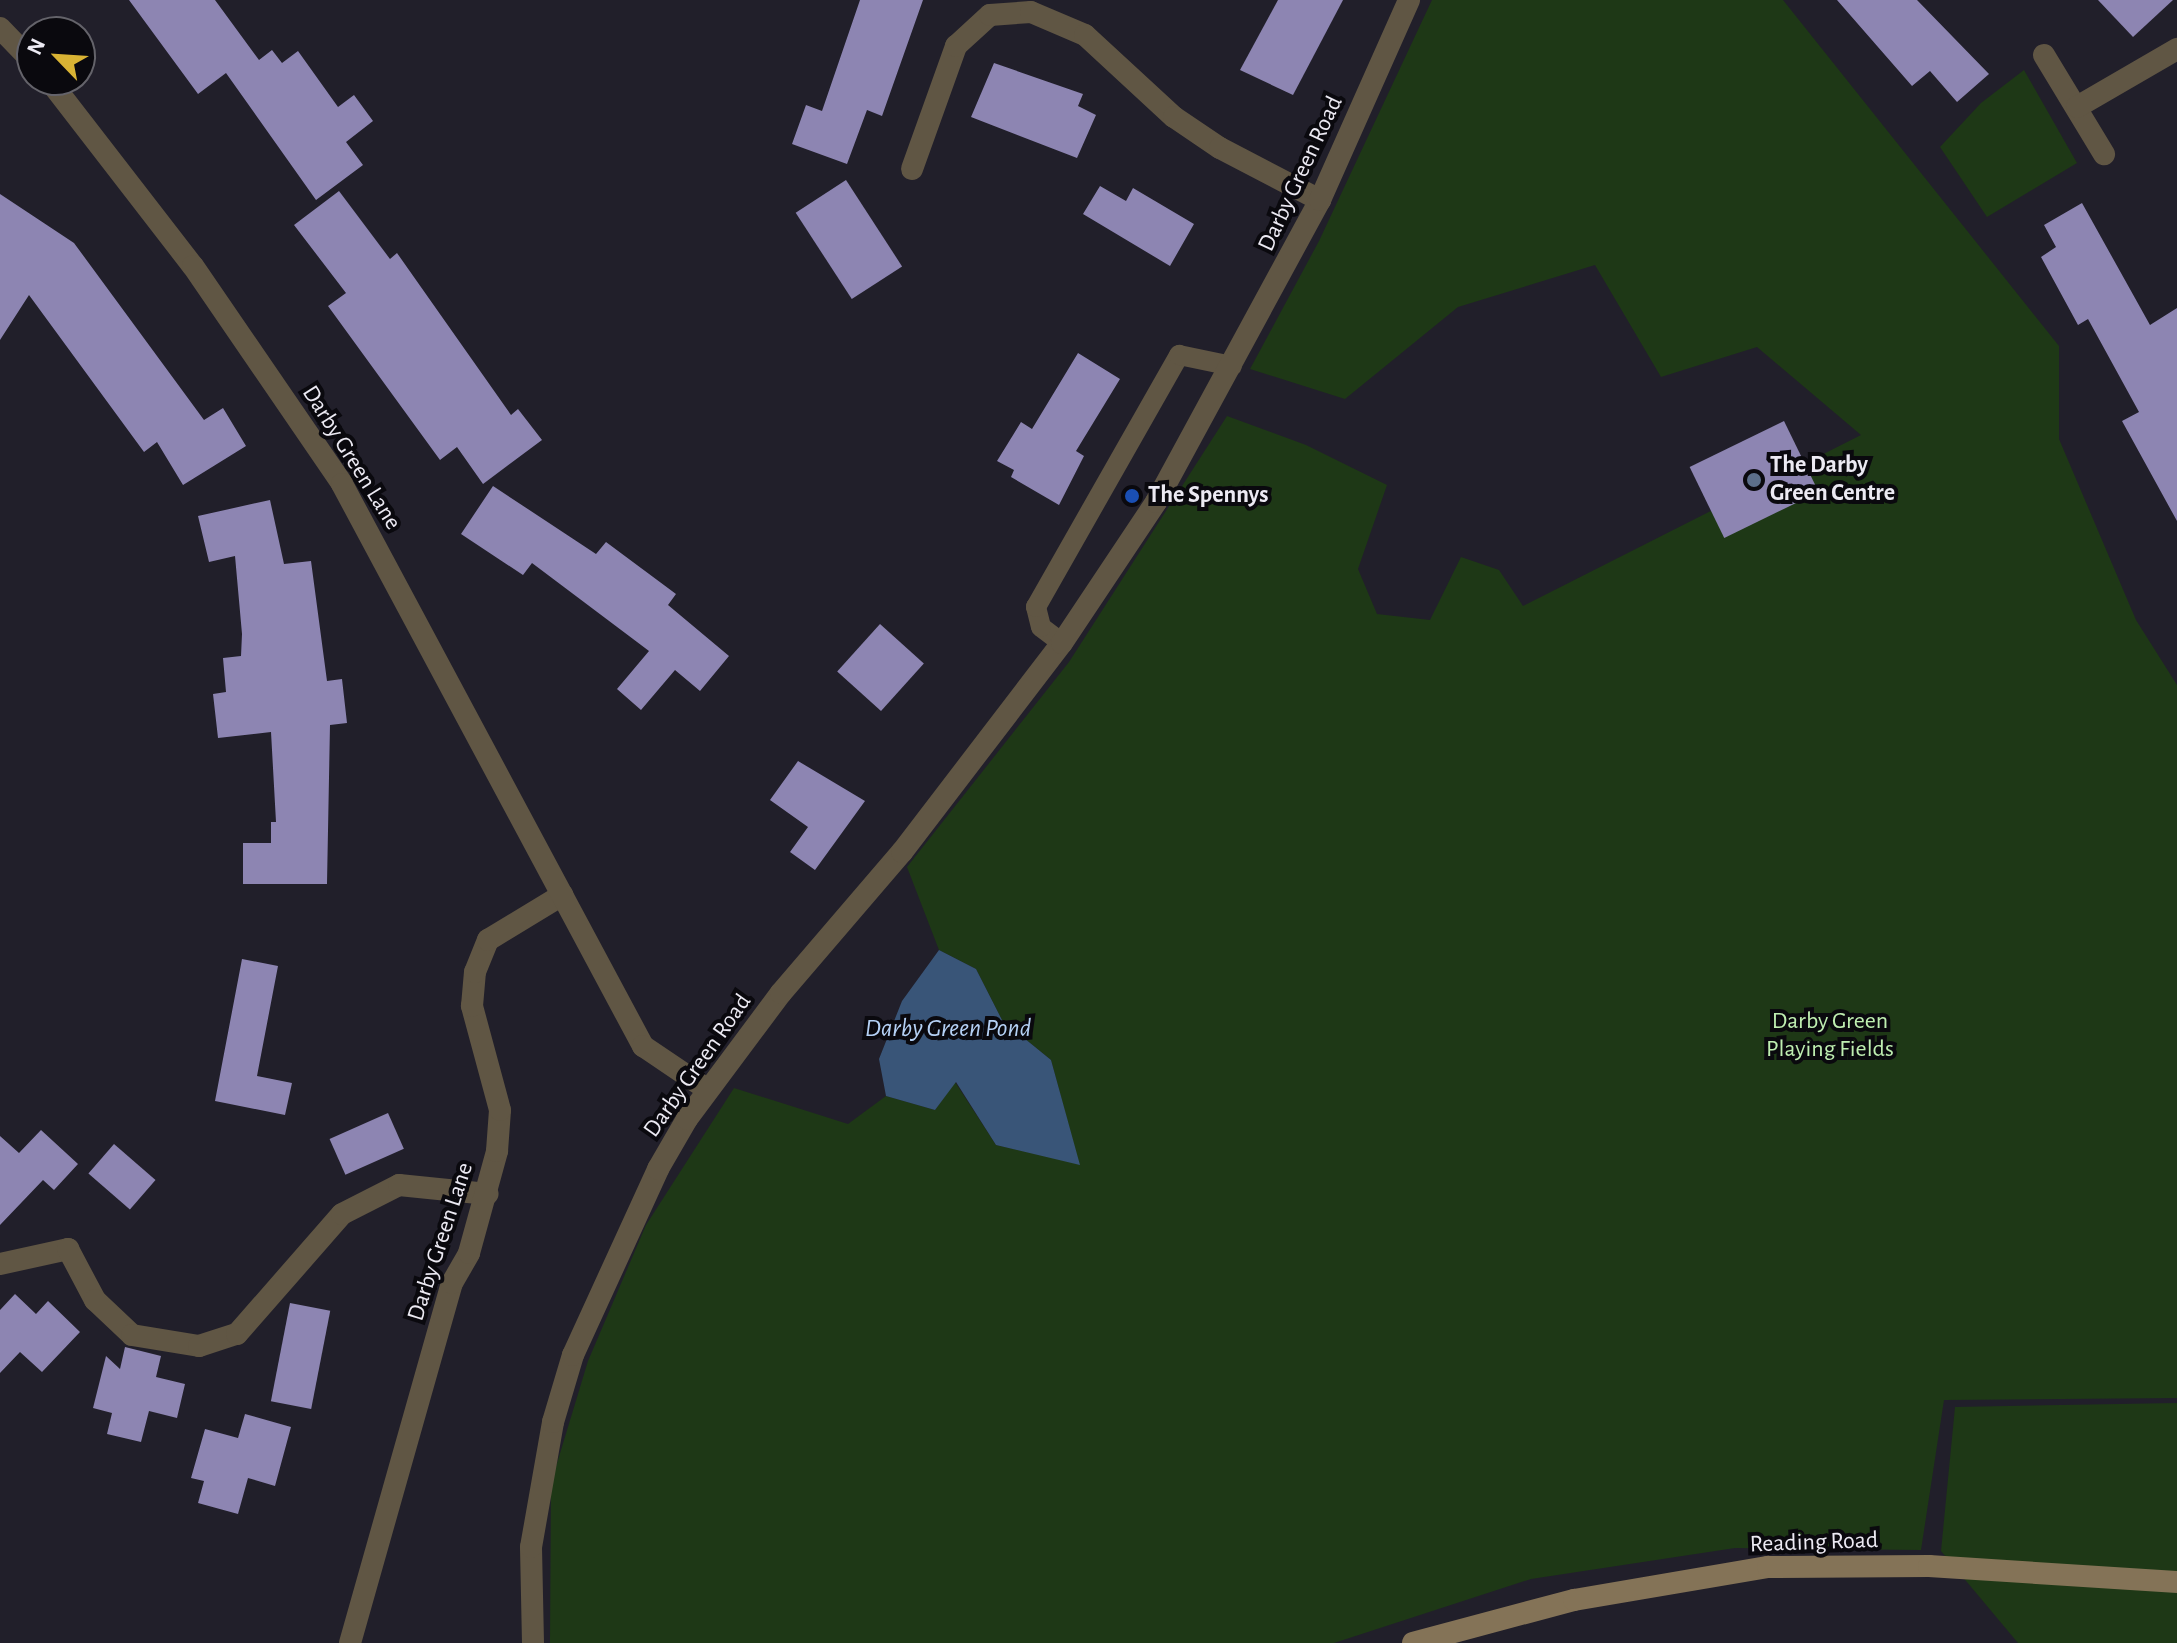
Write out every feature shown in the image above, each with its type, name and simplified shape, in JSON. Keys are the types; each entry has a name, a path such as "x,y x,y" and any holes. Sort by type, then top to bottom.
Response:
{"main road":[{"name":"Reading Road","path":"1413,1643 1574,1600 1768,1567 1929,1566 2177,1582"}],"street":[{"name":"Darby Green Road","path":"533,1643 528,1600 537,1498 573,1355 658,1169 708,1090 1062,643 1156,502 1320,200 1409,0"},
{"path":"912,169 956,46 990,15 1031,12 1085,35 1174,117 1220,148 1320,200"},
{"path":"0,28 16,44"},
{"path":"2077,107 2177,49"},
{"path":"2044,55 2104,154"},
{"name":"Darby Green Lane","path":"61,96 193,266 342,484 643,1046 708,1090"},
{"name":"Darby Green Lane","path":"350,1643 452,1283 488,1194 500,1110 472,1006 475,972 488,940 562,895"},
{"path":"0,1264 68,1249 95,1300 132,1335 199,1346 237,1334 342,1214 399,1185 488,1194"}],"lane":[{"path":"1062,643 1041,627 1036,607 1179,355 1232,366"}],"green space":[{"name":"Darby Green Playing Fields","path":"1432,0 1783,0 2059,346 2059,439 2136,620 2177,685 2177,1398 1944,1400 1921,1550 1735,1548 1531,1579 1334,1643 550,1643 551,1483 588,1361 646,1225 734,1088 848,1124 886,1096 935,1110 955,1082 996,1145 1079,1164 1051,1060 1002,1020 976,969 939,950 907,867 1069,662 1227,416 1306,445 1387,485 1358,569 1377,614 1430,620 1461,557 1499,570 1523,606 1861,435 1757,347 1661,377 1595,265 1458,307 1345,399 1250,369 1319,241"},
{"path":"2024,70 2077,163 1987,217 1940,147 1981,103"},
{"path":"2177,1403 2177,1643 2018,1643 1941,1551 1955,1407"}],"water":[{"name":"Darby Green Pond","path":"939,950 976,969 1002,1020 1051,1060 1080,1165 996,1145 956,1082 935,1110 886,1096 879,1059 902,1001"}],"building":[{"path":"129,0 215,0 259,60 272,50 282,63 298,51 338,107 354,95 373,121 346,142 363,165 316,200 226,73 198,94"},
{"path":"860,0 923,0 882,116 867,110 847,164 792,144 806,105 822,111"},
{"path":"1278,0 1343,0 1293,95 1240,70"},
{"path":"1837,0 1917,0 1989,74 1957,102 1930,71 1912,86"},
{"path":"2098,0 2173,0 2133,37"},
{"path":"994,63 1083,94 1078,106 1096,115 1077,158 971,117"},
{"path":"846,180 902,266 852,299 796,213"},
{"path":"1100,186 1126,201 1133,188 1194,224 1170,266 1083,214"},
{"path":"339,191 390,259 397,253 511,415 518,409 542,440 483,484 457,447 440,460 328,306 346,293 294,225"},
{"path":"0,194 74,243 204,420 223,408 246,446 183,485 157,442 144,452 29,295 0,340"},
{"path":"2082,203 2150,325 2177,308 2177,521 2122,421 2139,412 2088,319 2078,325 2041,257 2056,247 2044,225"},
{"path":"1078,353 1120,379 1076,451 1084,456 1059,505 1011,477 1014,470 997,461 1021,422 1032,429"},
{"name":"The Darby Green Centre","path":"1784,421 1819,492 1724,538 1690,467"},
{"path":"493,486 596,554 606,542 676,594 668,605 729,656 700,691 675,670 641,710 617,689 649,651 532,563 523,575 461,534"},
{"path":"270,500 284,564 311,561 327,681 342,679 347,723 330,725 327,884 243,884 243,843 271,843 271,822 276,822 271,732 218,738 213,694 226,692 223,658 241,656 235,556 209,562 198,516"},
{"path":"880,624 924,663 881,711 837,672"},
{"path":"798,761 865,801 815,870 790,852 808,827 770,800"},
{"path":"242,959 278,966 257,1076 292,1083 285,1115 215,1101"},
{"path":"388,1113 404,1149 345,1175 330,1139"},
{"path":"41,1130 78,1164 54,1190 43,1180 0,1225 0,1136 19,1153"},
{"path":"114,1144 156,1180 130,1210 88,1173"},
{"path":"15,1294 36,1314 48,1301 80,1332 42,1372 20,1352 0,1373 0,1310"},
{"path":"290,1303 330,1311 311,1409 271,1401"},
{"path":"125,1347 161,1356 156,1377 185,1384 177,1418 149,1411 141,1442 107,1434 112,1413 93,1408 106,1356 120,1369"},
{"path":"245,1414 291,1427 275,1486 248,1478 238,1514 198,1503 204,1481 191,1478 205,1429 238,1438"}],"place":[{"name":"The Darby Green Centre","path":"1754,480"},
{"name":"The Spennys","path":"1132,496"}]}
